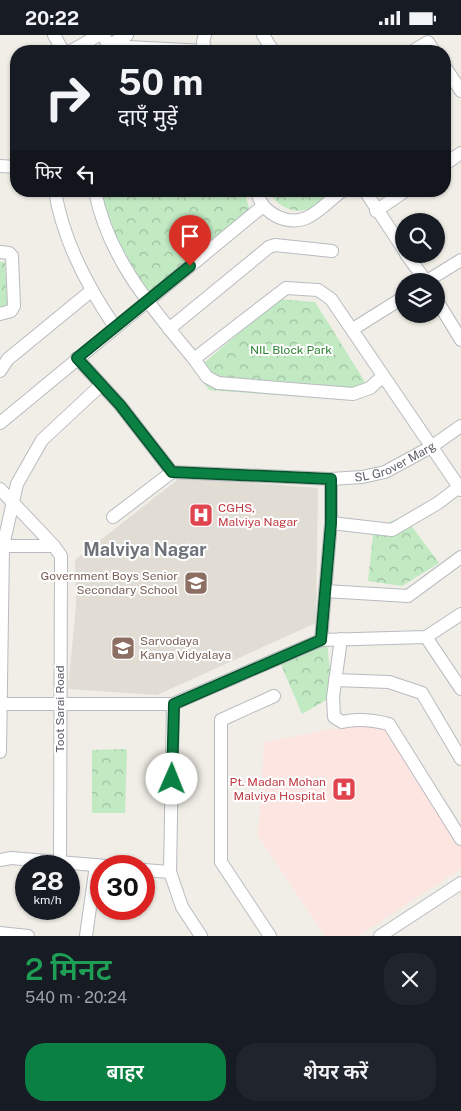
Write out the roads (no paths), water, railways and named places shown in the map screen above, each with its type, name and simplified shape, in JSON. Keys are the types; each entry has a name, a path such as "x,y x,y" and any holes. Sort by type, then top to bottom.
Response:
{"street":[{"path":"82,45 99,35"},
{"path":"107,44 127,35"},
{"path":"107,44 121,45"},
{"path":"451,76 461,91"},
{"path":"58,197 70,244 91,291 115,327"},
{"path":"96,197 112,243 130,278 207,377 218,383 353,394 370,388 383,376"},
{"path":"259,197 263,206 271,214 296,221 310,216 334,197"},
{"path":"368,197 395,237"},
{"path":"376,211 396,197"},
{"path":"0,423 263,206"},
{"path":"169,329 269,247 275,245 332,251"},
{"path":"0,252 12,255 14,306 12,311 0,314"},
{"path":"439,273 461,260"},
{"path":"194,359 286,289 318,290 331,299 460,489 392,529 331,523"},
{"path":"0,371 8,359 91,291"},
{"path":"353,329 395,303"},
{"path":"445,312 459,331"},
{"path":"77,358 120,405 172,472 113,517"},
{"path":"0,752 2,546 13,503 20,479 42,440 101,385"},
{"name":"SL Grover Marg","path":"172,472 331,479 362,477 385,471 431,447 461,426"},
{"path":"321,640 331,523 331,479"},
{"path":"0,489 57,551"},
{"path":"2,546 57,551"},
{"name":"Toot Sarai Road","path":"57,551 60,855"},
{"path":"325,591 408,596 461,557"},
{"path":"1,704 174,704 321,640 426,637 461,614"},
{"path":"426,637 461,689"},
{"path":"341,639 333,697 334,717 342,722 353,719 375,721 389,725 461,839"},
{"path":"335,681 389,682 422,693 461,759"},
{"path":"270,936 221,863 221,719 274,696"},
{"path":"174,704 170,872 182,907 201,936"},
{"path":"0,871 6,859"},
{"path":"155,871 170,872"},
{"path":"387,934 459,890"},
{"path":"86,936 90,917"},
{"path":"0,933 28,936"}],"place":[{"name":"CGHS, Malviya Nagar","path":"201,515"},
{"name":"Government Boys Senior Secondary School","path":"196,583"},
{"name":"Sarvodaya Kanya Vidyalaya","path":"123,648"},
{"name":"Pt. Madan Mohan Malviya Hospital","path":"344,789"}],"district":[{"name":"Malviya Nagar","path":"145,549"}],"park label":[{"name":"NIL Block Park","path":"291,350"}]}
